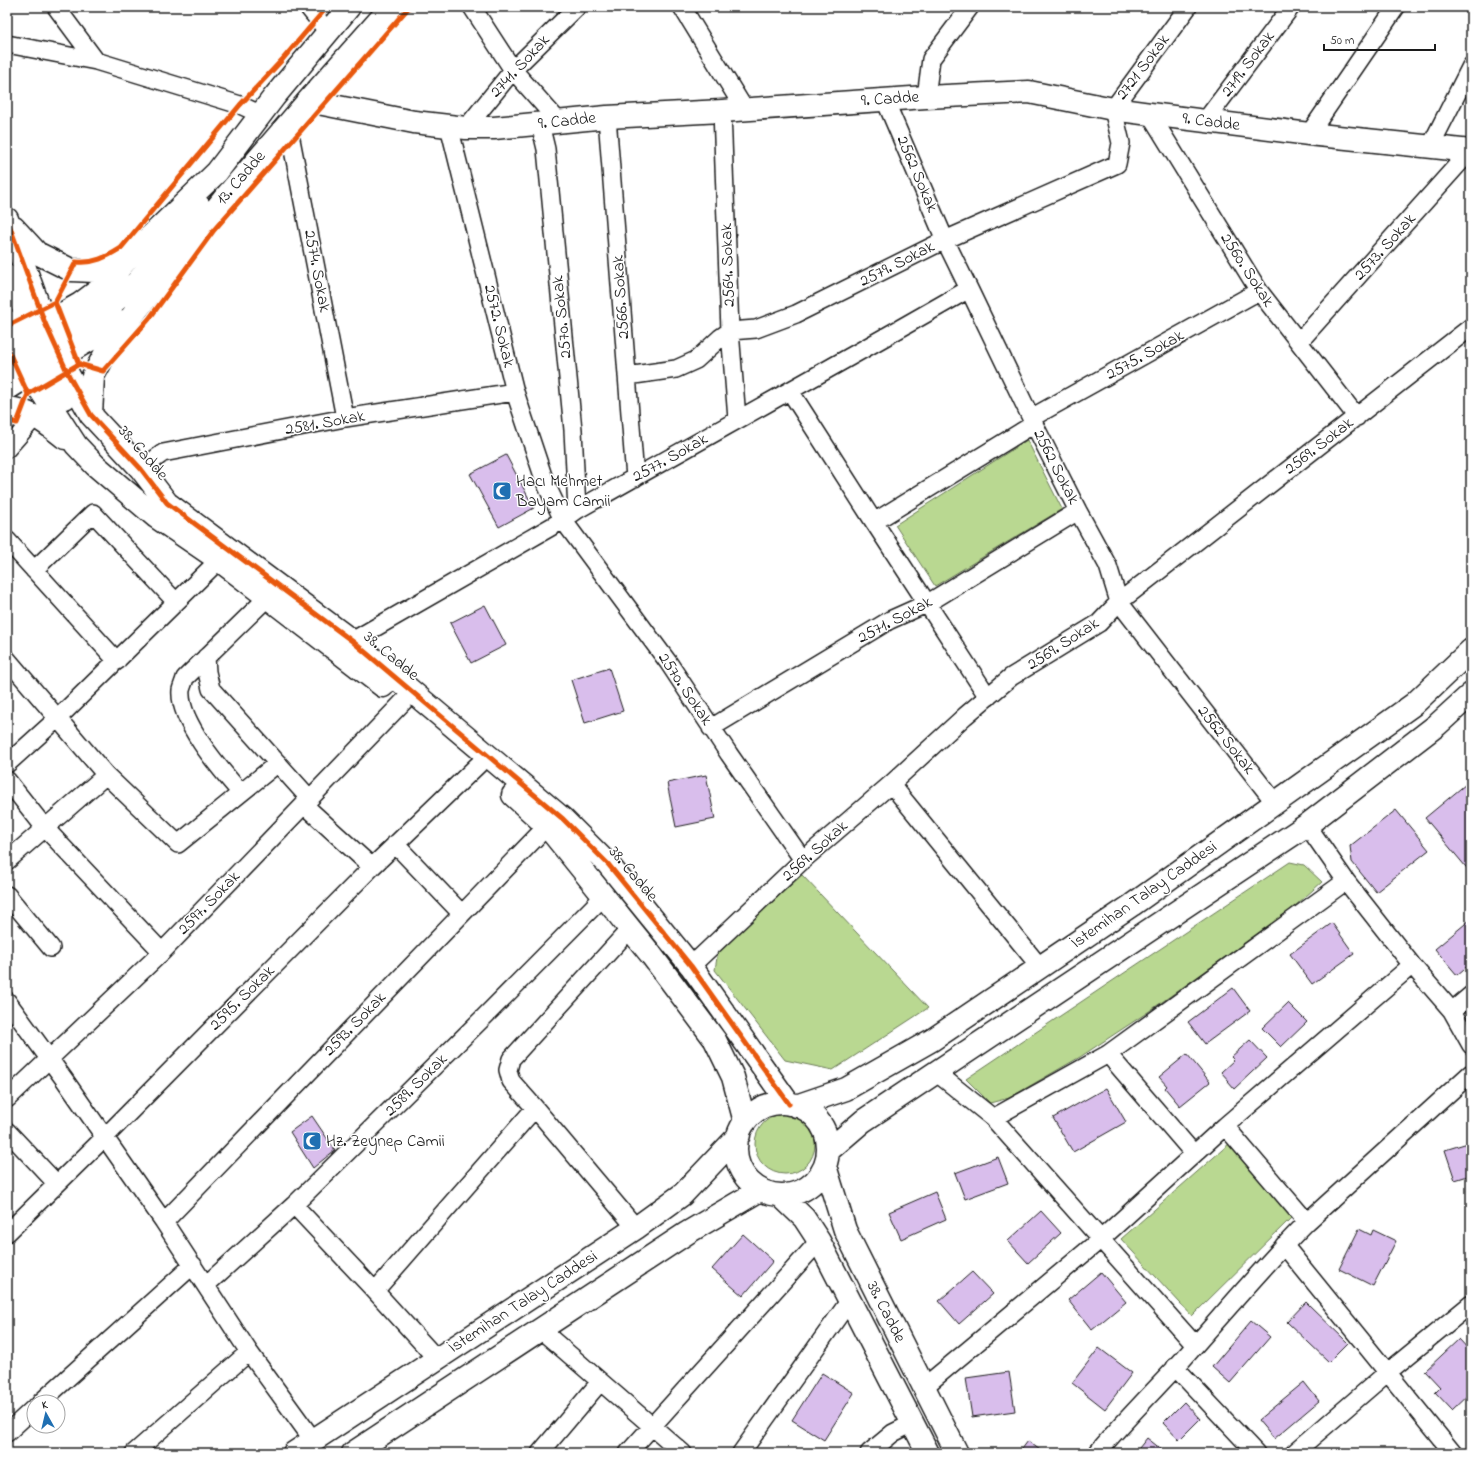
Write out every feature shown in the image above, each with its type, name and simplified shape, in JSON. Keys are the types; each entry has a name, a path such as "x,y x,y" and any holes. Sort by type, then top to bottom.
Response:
{"street":[{"path":"56,7 96,61"},
{"path":"308,7 328,32"},
{"name":"13. Cadde","path":"7,389 30,348 80,304 104,286 129,257 217,172 260,114 349,7"},
{"name":"13. Cadde","path":"30,348 130,317 223,200 308,100 391,7"},
{"path":"472,7 550,123"},
{"name":"2741. Sokak","path":"457,127 577,7"},
{"path":"682,7 746,110"},
{"path":"926,97 931,58 970,7"},
{"name":"2721 Sokak","path":"1112,109 1188,7"},
{"name":"2719. Sokak","path":"1205,121 1291,7"},
{"path":"1309,134 1396,7"},
{"path":"7,44 96,61 240,105 260,114"},
{"path":"1430,147 1471,66"},
{"name":"9. Cadde","path":"308,100 414,122 457,127 494,128 607,117 746,110 926,97 1029,92 1112,109 1309,134 1471,151"},
{"name":"2562 Sokak","path":"885,100 945,240 1033,421 1078,511 1108,566 1118,602 1276,804"},
{"name":"2579. Sokak","path":"730,331 756,329 796,314 945,240 1117,164 1121,143 1112,109"},
{"name":"2564. Sokak","path":"722,111 730,331 737,419"},
{"name":"2560. Sokak","path":"1150,114 1259,291 1357,417"},
{"name":"2566. Sokak","path":"607,117 635,478"},
{"name":"2570. Sokak","path":"550,123 546,149 573,430 577,510"},
{"name":"2574. Sokak","path":"288,124 345,418"},
{"name":"2572. Sokak","path":"457,127 515,392 545,482 562,520"},
{"name":"2573. Sokak","path":"1299,342 1471,151"},
{"path":"30,348 106,309 137,282 208,195 217,172"},
{"path":"7,220 38,253 71,270 95,270 129,257"},
{"name":"38. Cadde","path":"7,220 30,348 41,391 76,445 95,465 156,517 219,560 404,701 479,764 547,826 652,956 715,1040 733,1077 742,1128"},
{"path":"7,259 30,348 69,407 108,458 140,488 167,503"},
{"name":"2577. Sokak","path":"352,641 577,510 969,289"},
{"name":"2575. Sokak","path":"874,522 1033,421 1259,291"},
{"path":"91,415 93,376 111,343 130,317"},
{"name":"2569. Sokak","path":"691,966 803,860 1011,677 1099,623 1118,602 1471,327"},
{"path":"627,376 676,369 696,360 730,331"},
{"name":"38. Cadde","path":"30,348 69,376 91,415 141,469 167,503 352,641 563,819 608,864 691,966 792,1105"},
{"path":"790,391 988,697"},
{"name":"2581. Sokak","path":"141,469 163,453 345,418 515,392"},
{"path":"7,408 18,409 36,416 76,445"},
{"path":"7,449 36,416"},
{"name":"2571. Sokak","path":"711,728 890,620 928,603 1078,511"},
{"path":"34,570 92,513 176,602"},
{"name":"2570. Sokak","path":"562,520 668,662 711,728 803,860"},
{"path":"7,540 116,661"},
{"path":"7,764 58,718 219,560"},
{"path":"241,793 218,766 188,722 181,690 185,678 267,598"},
{"name":"İstemihan Talay Caddesi","path":"792,1105 853,1086 932,1040 1132,905 1276,804 1414,704 1471,650"},
{"path":"206,657 207,672 211,689 278,763 306,802 372,866"},
{"path":"7,659 106,774 178,844 278,763"},
{"name":"İstemihan Talay Caddesi","path":"827,1158 863,1121 1307,825 1437,725 1471,694"},
{"name":"2597. Sokak","path":"7,1099 162,952 404,701"},
{"name":"2595. Sokak","path":"7,1233 105,1137 372,866 479,764"},
{"path":"7,861 106,774"},
{"path":"7,780 45,828 162,952"},
{"path":"891,784 1040,967"},
{"path":"1307,825 1346,881 1412,965 1452,1011 1471,1044"},
{"name":"2593. Sokak","path":"164,1222 547,826"},
{"path":"395,844 462,914"},
{"path":"993,1118 1108,1054 1346,881"},
{"path":"7,895 51,948"},
{"name":"2589. Sokak","path":"206,1285 294,1205 604,896"},
{"path":"630,929 511,1059 508,1070 511,1081 636,1228"},
{"path":"924,1387 1101,1238 1225,1126 1412,965"},
{"path":"1452,1011 1471,995"},
{"path":"7,1001 105,1137 164,1222 250,1352 313,1440"},
{"path":"1108,1054 1194,1154"},
{"path":"937,1073 993,1118 1195,1345"},
{"path":"1097,1453 1123,1422 1176,1367 1284,1245 1307,1222 1471,1073"},
{"path":"776,1104 792,1105 809,1112 820,1123 826,1136 827,1158 814,1183 804,1190 792,1194 770,1192 750,1182 742,1172 736,1147 742,1128 754,1113 764,1107 776,1104"},
{"path":"376,1291 535,1108"},
{"path":"1225,1126 1307,1222"},
{"name":"İstemihan Talay Caddesi","path":"294,1453 436,1358 636,1228 684,1194 742,1128"},
{"path":"7,1131 57,1184"},
{"name":"38. Cadde","path":"827,1158 845,1230 957,1453"},
{"name":"38. Cadde","path":"770,1192 804,1218 819,1241 928,1453"},
{"name":"İstemihan Talay Caddesi","path":"353,1453 687,1233 770,1192"},
{"path":"294,1205 376,1291 436,1358"},
{"path":"628,1453 819,1241"},
{"path":"1284,1245 1453,1453"},
{"path":"50,1394 193,1265"},
{"path":"741,1453 850,1300"},
{"path":"1294,1453 1388,1372 1471,1304"},
{"path":"541,1330 683,1453"},
{"path":"134,1453 250,1352"},
{"path":"1176,1367 1256,1453"},
{"path":"540,1453 600,1382"},
{"path":"7,1433 26,1415"},
{"path":"869,1453 893,1433 913,1423"}],"green space":[{"path":"1027,440 1062,509 935,586 895,525"},
{"path":"1290,862 1304,865 1322,882 1287,913 1148,1012 1080,1057 1009,1098 990,1103 966,1079"},
{"path":"802,875 928,1008 833,1070 785,1060 715,970 718,951"},
{"path":"785,1114 802,1119 810,1127 815,1144 810,1161 802,1169 785,1174 768,1169 760,1161 755,1144 760,1127 768,1119"},
{"path":"1230,1143 1292,1217 1192,1316 1121,1239"}],"building":[{"name":"Hacı Mehmet Bayam Camii","path":"506,455 534,508 499,527 470,474"},
{"path":"485,605 506,645 471,663 450,623"},
{"path":"609,668 623,711 585,723 571,680"},
{"path":"706,775 715,819 676,827 667,783"},
{"path":"1466,784 1471,790 1471,873 1425,818"},
{"path":"1396,810 1429,850 1376,892 1352,862 1350,846"},
{"path":"1471,919 1471,963 1457,975 1435,949"},
{"path":"1332,923 1354,954 1312,984 1290,954"},
{"path":"1233,988 1250,1011 1205,1044 1188,1022"},
{"path":"1288,1003 1307,1022 1281,1047 1262,1028"},
{"path":"1250,1040 1267,1058 1234,1089 1221,1072 1234,1060 1231,1057"},
{"path":"1187,1054 1210,1082 1180,1106 1165,1088 1167,1086 1159,1077"},
{"path":"1106,1088 1126,1122 1073,1152 1053,1118"},
{"name":"Hz. Zeynep Camii","path":"312,1116 335,1150 313,1168 290,1132"},
{"path":"1471,1142 1471,1175 1455,1180 1445,1150"},
{"path":"998,1157 1008,1183 965,1199 955,1173"},
{"path":"935,1192 946,1219 901,1239 889,1212"},
{"path":"1041,1211 1061,1233 1028,1263 1008,1241"},
{"path":"1359,1229 1371,1235 1373,1230 1396,1241 1373,1286 1339,1269"},
{"path":"743,1234 773,1261 743,1296 712,1269"},
{"path":"972,1272 993,1294 959,1324 939,1301"},
{"path":"1101,1272 1126,1302 1092,1330 1068,1300"},
{"path":"1306,1302 1348,1343 1329,1362 1287,1322"},
{"path":"1251,1321 1270,1337 1230,1383 1212,1367"},
{"path":"1459,1339 1471,1352 1471,1392 1452,1410 1435,1392 1440,1387 1425,1371"},
{"path":"1099,1348 1132,1373 1105,1409 1072,1383"},
{"path":"1009,1372 1015,1411 972,1417 966,1378"},
{"path":"822,1373 854,1393 824,1440 792,1420"},
{"path":"1304,1382 1319,1401 1274,1439 1258,1420"},
{"path":"1184,1402 1200,1419 1179,1440 1163,1423"},
{"path":"1147,1438 1166,1453 1135,1453"},
{"path":"1028,1441 1044,1453 1019,1453"}],"cycle path":[{"path":"55,302 76,262 94,261 121,248 240,105 282,60 327,7"},
{"path":"79,364 103,371 149,319 214,230 409,7"},
{"path":"7,219 45,323 69,376 91,415 141,469 167,503 352,641 563,819 608,864 691,966 789,1104"},
{"path":"7,326 55,302 79,364 28,394 17,423 7,420"},
{"path":"7,348 28,394"}],"place":[{"name":"Hacı Mehmet Bayam Camii","path":"502,491"},
{"name":"Hz. Zeynep Camii","path":"312,1141"}]}
